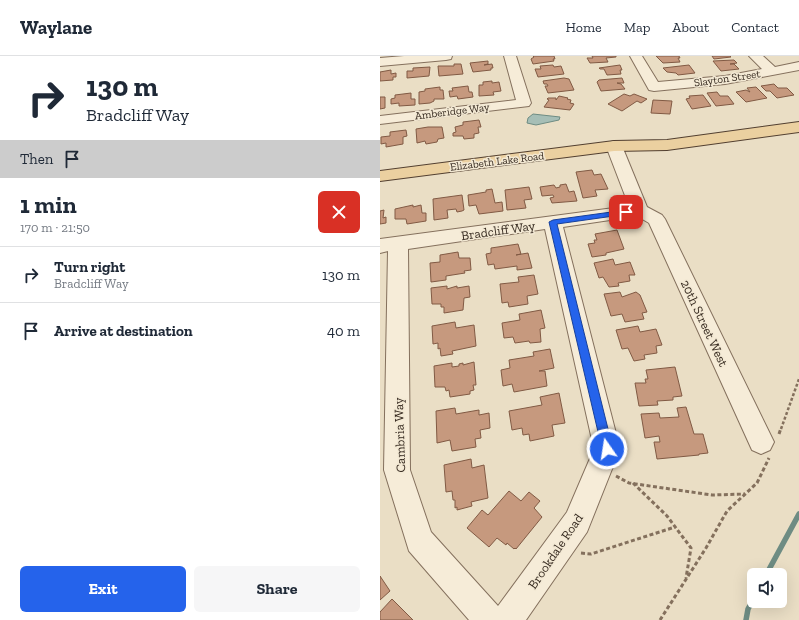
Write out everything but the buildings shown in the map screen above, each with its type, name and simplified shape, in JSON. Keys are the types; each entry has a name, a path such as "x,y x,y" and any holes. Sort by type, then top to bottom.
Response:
{"main road":[{"name":"Elizabeth Lake Road","path":"614,146 662,134 765,122 799,115"},
{"name":"Elizabeth Lake Road","path":"380,176 614,146 667,145 774,132 799,127"}],"street":[{"path":"380,62 446,56"},
{"name":"Amberidge Way","path":"380,120 524,103 510,56"},
{"name":"Slayton Street","path":"636,56 654,87 725,80 799,66"},
{"path":"755,56 773,72"},
{"path":"614,146 640,210"},
{"name":"Bradcliff Way","path":"389,245 640,210"},
{"name":"20th Street West","path":"640,210 656,219 770,447"},
{"name":"Brookdale Road","path":"507,620 577,522 607,449 553,222"},
{"name":"Cambria Way","path":"389,245 397,470 420,541 490,620"}],"path":[{"path":"660,620 706,548 727,511 757,483 770,447 799,379"},
{"path":"600,467 628,482 633,483 712,495 745,494"},
{"path":"633,483 667,516 691,548 686,580"},
{"path":"557,550 591,554 675,527"}],"water":[{"path":"533,114 560,117 559,120 536,125 527,123 528,118"}],"waterway":[{"path":"770,568 799,514"},
{"path":"746,620 749,608"}],"route":[{"path":"607,449 553,222 626,212"}]}
